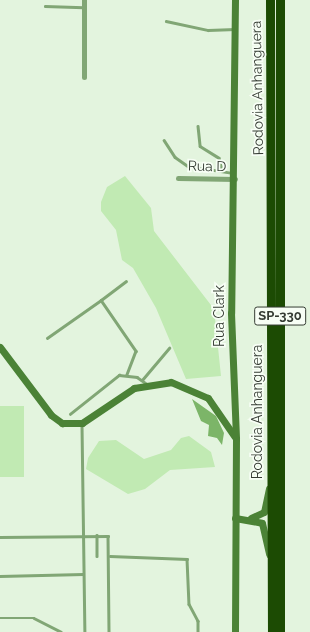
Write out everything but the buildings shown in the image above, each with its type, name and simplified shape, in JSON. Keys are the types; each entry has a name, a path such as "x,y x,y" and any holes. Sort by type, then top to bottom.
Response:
{"highway":[{"name":"Rodovia Anhanguera","path":"270,0 272,632"},
{"name":"Rodovia Anhanguera","path":"280,0 280,632"},
{"path":"280,13 285,0"}],"street":[{"path":"84,0 84,77"},
{"name":"Rua Clark","path":"235,0 235,176 231,313 236,439 235,632"},
{"name":"Rua D","path":"178,178 235,176"},
{"path":"0,347 51,415 68,424 82,423 123,394 145,382 171,382 202,394 216,407 236,439"},
{"path":"235,518 248,518 264,512 272,476"},
{"path":"248,518 264,526 272,575"}],"lane":[{"path":"45,6 84,7"},
{"path":"166,21 208,30 235,28"},
{"path":"198,126 200,146 219,158 222,171"},
{"path":"164,140 167,148 184,164 222,171 235,176"},
{"path":"47,338 126,282"},
{"path":"101,300 136,351 127,374"},
{"path":"70,414 112,378 127,374 145,382 168,348"},
{"path":"82,423 84,632"},
{"path":"97,535 97,556"},
{"path":"0,537 97,535 110,538 108,632"},
{"path":"110,556 187,559 189,604 198,621 198,632"},
{"path":"0,576 83,574"},
{"path":"0,618 34,618 61,632"}],"shaded area":[{"path":"125,176 151,208 154,231 214,309 221,376 186,379 156,308 133,268 122,260 116,230 101,211 101,202 107,187"},
{"path":"192,399 216,416 224,433 222,445 217,438 208,436 209,425 201,421"},
{"path":"0,406 24,406 24,477 0,477"},
{"path":"189,436 211,452 215,467 170,470 145,489 128,494 86,469 88,458 99,441 116,440 144,459 171,450 181,438"}]}
